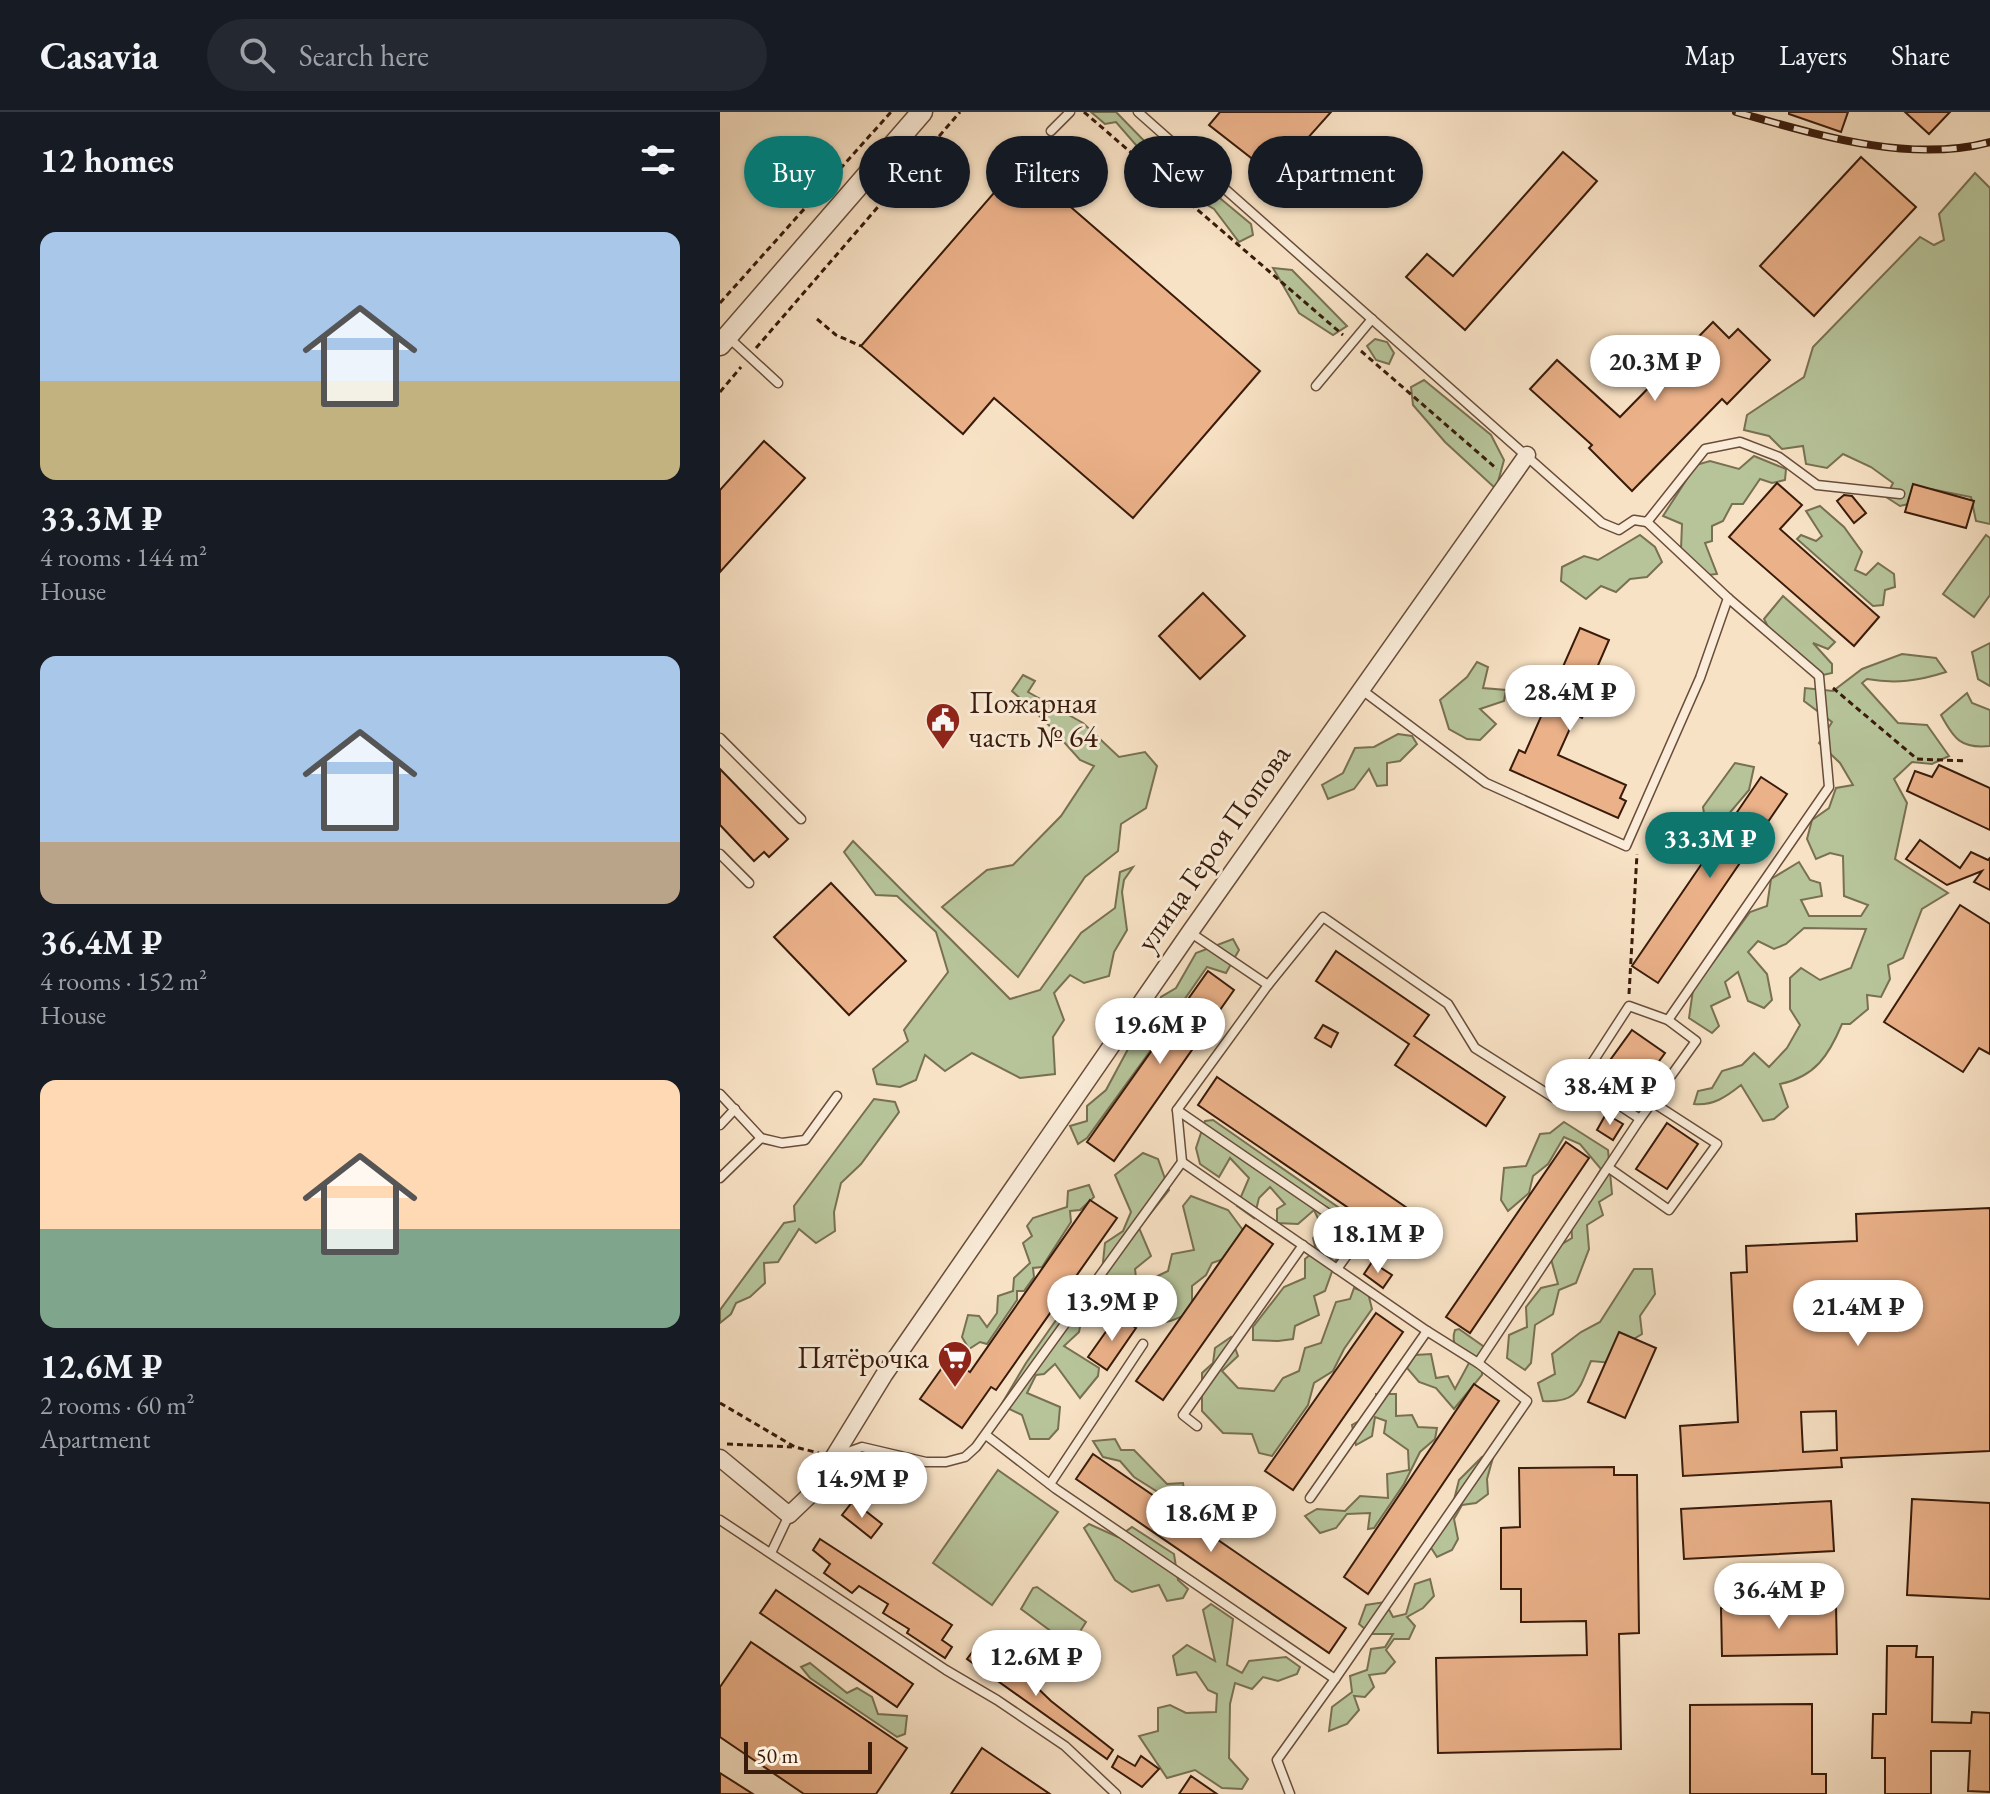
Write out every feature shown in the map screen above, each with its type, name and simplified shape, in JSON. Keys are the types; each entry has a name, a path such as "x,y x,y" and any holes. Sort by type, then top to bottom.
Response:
{"street":[{"path":"724,341 922,112"},
{"name":"улица Героя Попова","path":"789,1515 811,1494 884,1375 1190,932 1527,455"},
{"path":"720,1458 789,1515"}],"lane":[{"path":"1051,131 1070,112"},
{"path":"1138,112 1602,523 1619,530 1634,520 1647,522 1728,598 1819,676 1829,787 1668,1020"},
{"path":"1316,386 1372,319"},
{"path":"724,341 749,357 778,383"},
{"path":"1647,522 1705,449 1740,442 1779,457 1817,485 1900,494"},
{"path":"1361,689 1486,783 1626,846 1700,678 1728,598"},
{"path":"720,738 801,819"},
{"path":"720,854 749,883"},
{"path":"834,1457 862,1447 926,1462 946,1462 965,1457 986,1435 1182,1162 1177,1110 1268,985 1323,917 1448,1004 1475,1048 1559,1101 1581,1080 1629,1006 1668,1020 1696,1041 1640,1119 1478,1363"},
{"path":"1190,932 1268,985"},
{"path":"1581,1080 1640,1119"},
{"path":"720,1094 761,1138 782,1143 805,1140 837,1096"},
{"path":"1609,1168 1669,1210 1717,1144 1652,1102"},
{"path":"720,1125 735,1109"},
{"path":"1177,1110 1361,1236 1337,1269"},
{"path":"720,1178 761,1138"},
{"path":"1182,1162 1478,1363 1527,1401 1277,1760 1290,1794"},
{"path":"1197,1426 1183,1415 1303,1245"},
{"path":"1310,1498 1427,1331"},
{"path":"1050,1484 1143,1344"},
{"path":"986,1435 1050,1484 1335,1679"},
{"path":"771,1553 789,1515"},
{"path":"720,1520 1065,1746 1116,1794"}],"path":[{"path":"720,303 891,112"},
{"path":"720,392 960,112"},
{"path":"1084,112 1509,479"},
{"path":"1046,136 1051,131"},
{"path":"817,319 836,335 861,346"},
{"path":"1819,676 1917,759 1967,761"},
{"path":"1629,1006 1637,845"},
{"path":"720,1403 795,1447"},
{"path":"720,1443 795,1447 834,1457"}],"green space":[{"path":"1091,112 1116,112 1139,136 1128,136 1116,122 1105,124"},
{"path":"1975,173 1990,188 1990,524 1976,521 1971,497 1931,489 1917,502 1900,506 1886,497 1893,483 1871,467 1843,454 1827,468 1806,464 1803,446 1782,449 1769,436 1744,430 1747,415 1804,377 1813,347 1920,237 1934,245 1944,240 1939,214"},
{"path":"1232,208 1251,224 1253,235 1239,242 1214,209"},
{"path":"1273,268 1292,270 1347,326 1333,335 1299,313"},
{"path":"1375,339 1387,342 1394,353 1389,364 1376,360 1367,346"},
{"path":"1424,380 1491,435 1504,460 1496,489 1445,442 1413,405 1411,387"},
{"path":"1754,456 1786,469 1785,480 1772,483 1760,479 1743,504 1732,504 1723,521 1712,526 1712,541 1705,543 1717,574 1708,575 1681,549 1682,524 1663,516 1696,465 1710,461 1739,469"},
{"path":"1820,506 1844,527 1862,552 1855,570 1866,575 1878,563 1894,574 1895,587 1885,590 1883,605 1873,606 1797,539 1801,535 1816,541 1822,536 1806,511"},
{"path":"1640,535 1655,547 1662,562 1647,577 1630,579 1616,592 1601,586 1586,599 1561,581 1562,567 1584,556 1598,560"},
{"path":"1986,535 1990,538 1990,595 1974,617 1943,594"},
{"path":"1783,596 1835,642 1828,649 1813,643 1832,664 1832,673 1823,675 1787,643 1776,642 1764,619"},
{"path":"1990,643 1990,686 1978,679 1972,652"},
{"path":"1902,654 1936,658 1946,672 1907,681 1867,679 1862,683 1898,723 1927,725 1949,756 1932,764 1912,762 1894,779 1907,803 1895,859 1948,893 1922,909 1903,958 1888,965 1890,979 1881,997 1867,995 1868,1009 1850,1024 1842,1024 1819,1063 1803,1076 1780,1084 1788,1107 1774,1119 1763,1121 1741,1085 1719,1100 1694,1104 1698,1091 1712,1088 1722,1071 1742,1065 1754,1053 1769,1067 1787,1048 1800,1025 1790,1009 1790,978 1801,968 1820,980 1851,968 1866,929 1804,928 1786,944 1774,949 1758,941 1748,952 1767,974 1772,1000 1764,1008 1748,1001 1738,972 1725,982 1730,997 1711,1006 1719,1026 1712,1033 1689,1018 1693,990 1750,912 1767,906 1771,879 1799,862 1810,880 1820,883 1822,896 1801,900 1809,916 1861,916 1868,905 1844,896 1843,856 1830,853 1816,859 1807,839 1812,820 1829,808 1836,788 1853,785 1840,763 1819,743 1832,722 1804,701 1805,688 1833,691 1862,669"},
{"path":"1477,662 1488,667 1483,688 1506,690 1504,701 1480,709 1496,724 1480,740 1467,739 1449,729 1440,700 1467,677"},
{"path":"1023,675 1035,681 1028,692 1083,723 1119,757 1145,752 1157,766 1146,808 1121,824 1118,851 1085,877 1018,977 942,907 987,870 1013,865 1061,816 1094,766 1080,760 1046,722 1012,691"},
{"path":"1967,693 1972,703 1990,710 1990,746 1972,746 1960,741 1941,715"},
{"path":"1398,734 1412,736 1417,744 1400,761 1387,763 1387,785 1377,786 1369,769 1354,789 1328,799 1322,785 1343,773 1355,748 1374,747"},
{"path":"1735,763 1754,767 1749,790 1722,822 1705,820 1703,807"},
{"path":"853,841 1010,999 1040,990 1081,933 1115,908 1120,872 1133,867 1124,880 1122,892 1127,930 1114,952 1109,976 1084,983 1070,975 1054,993 1064,1020 1053,1037 1055,1074 1020,1078 972,1053 945,1071 925,1055 916,1080 900,1087 877,1084 873,1069 908,1041 904,1030 948,972 936,932 897,896 876,895 844,852"},
{"path":"1233,939 1239,950 1226,973 1207,967 1164,1029 1155,1032 1156,1043 1087,1138 1078,1144 1070,1126 1087,1121 1087,1106 1106,1090 1135,1036 1152,1028 1161,997 1176,988 1196,953"},
{"path":"874,1099 895,1102 899,1112 861,1164 841,1183 834,1212 835,1231 816,1243 799,1229 778,1262 764,1263 765,1283 750,1297 736,1303 731,1314 720,1323 720,1310 784,1223 795,1221 794,1206"},
{"path":"1213,1120 1368,1228 1362,1248 1339,1252 1325,1291 1314,1296 1319,1315 1295,1326 1293,1339 1253,1340 1253,1327 1284,1287 1305,1278 1305,1259 1316,1250 1313,1238 1323,1229 1314,1210 1298,1224 1277,1223 1277,1209 1285,1204 1270,1187 1259,1198 1254,1218 1237,1206 1249,1178 1230,1158 1219,1177 1200,1164 1196,1148 1205,1121"},
{"path":"1564,1122 1608,1150 1612,1194 1599,1202 1603,1215 1587,1225 1589,1249 1576,1283 1559,1290 1553,1314 1535,1325 1531,1363 1525,1370 1507,1358 1509,1335 1527,1327 1526,1307 1541,1288 1558,1284 1549,1252 1572,1238 1571,1219 1601,1169 1580,1144 1564,1137 1548,1164 1533,1176 1529,1193 1508,1211 1501,1200 1504,1168 1526,1166 1540,1134 1550,1133"},
{"path":"1143,1153 1158,1159 1169,1190 1139,1228 1151,1256 1135,1269 1137,1286 1168,1271 1172,1254 1194,1250 1183,1206 1191,1196 1228,1210 1251,1241 1234,1255 1212,1263 1206,1275 1192,1286 1192,1311 1180,1317 1155,1322 1124,1298 1108,1315 1082,1317 1079,1332 1064,1346 1099,1368 1098,1376 1080,1398 1055,1364 1044,1374 1036,1375 1027,1393 1060,1407 1058,1429 1049,1439 1030,1439 1022,1415 1001,1405 1061,1313 1087,1304 1101,1281 1105,1243 1123,1231 1131,1212 1115,1175"},
{"path":"1089,1185 1094,1197 1080,1210 1070,1211 1071,1222 1042,1267 1033,1268 1034,1277 1024,1291 1017,1291 1017,1300 987,1344 980,1342 969,1349 962,1337 968,1315 979,1316 987,1327 997,1313 998,1296 1013,1291 1014,1278 1030,1263 1023,1243 1032,1236 1027,1226 1033,1218 1067,1207 1068,1191"},
{"path":"1634,1269 1652,1269 1655,1294 1640,1316 1642,1334 1619,1348 1613,1363 1591,1361 1580,1386 1570,1397 1543,1401 1538,1383 1555,1374 1552,1354 1600,1322"},
{"path":"1354,1288 1368,1293 1372,1309 1344,1349 1333,1371 1314,1383 1308,1405 1272,1456 1259,1453 1252,1434 1223,1433 1202,1411 1202,1373 1213,1363 1215,1348 1231,1337 1238,1356 1222,1371 1238,1388 1274,1391 1283,1378 1299,1371 1305,1348 1321,1343 1336,1302 1350,1299"},
{"path":"1459,1329 1483,1346 1482,1375 1454,1409 1436,1388 1419,1382 1407,1368 1415,1355 1431,1354 1436,1378 1448,1376 1455,1389 1469,1363 1455,1344 1455,1330"},
{"path":"1376,1394 1396,1394 1396,1416 1412,1415 1418,1427 1437,1428 1435,1439 1420,1452 1404,1484 1374,1528 1368,1529 1370,1513 1347,1514 1336,1528 1320,1533 1305,1516 1317,1509 1345,1511 1360,1496 1388,1498 1387,1474 1409,1470 1408,1450 1384,1433 1386,1421 1375,1417 1372,1436 1356,1445 1352,1425 1375,1412"},
{"path":"1115,1439 1121,1450 1134,1450 1167,1484 1183,1483 1185,1497 1210,1512 1234,1511 1251,1521 1251,1532 1239,1536 1231,1527 1211,1530 1199,1524 1180,1506 1134,1477 1120,1461 1103,1457 1093,1441"},
{"path":"1494,1454 1487,1479 1488,1494 1476,1503 1462,1505 1454,1519 1458,1539 1452,1550 1437,1557 1426,1540 1450,1516 1459,1480 1482,1457"},
{"path":"998,1470 1058,1512 992,1605 933,1563"},
{"path":"1089,1524 1118,1537 1132,1527 1174,1554 1178,1580 1188,1589 1183,1598 1167,1601 1159,1585 1132,1592 1115,1580 1084,1528"},
{"path":"1430,1579 1434,1596 1423,1608 1407,1617 1415,1626 1409,1639 1394,1639 1386,1650 1395,1662 1385,1673 1369,1675 1374,1687 1365,1697 1354,1696 1359,1710 1347,1724 1329,1731 1332,1707 1352,1692 1350,1676 1367,1670 1371,1649 1385,1647 1393,1634 1371,1634 1359,1624 1366,1605 1385,1602 1393,1617 1406,1614 1415,1584"},
{"path":"1037,1587 1086,1622 1072,1644 1021,1609 1033,1588"},
{"path":"1211,1604 1233,1619 1227,1665 1242,1673 1249,1661 1286,1657 1300,1667 1297,1674 1278,1681 1263,1677 1252,1689 1235,1683 1230,1704 1229,1758 1248,1779 1242,1789 1222,1788 1195,1770 1167,1778 1139,1736 1158,1731 1158,1708 1170,1705 1186,1713 1216,1712 1217,1694 1208,1690 1196,1672 1177,1675 1173,1656 1187,1645 1215,1661 1203,1610"},
{"path":"810,1663 847,1693 857,1688 872,1697 878,1714 907,1716 905,1734 897,1737 810,1678 801,1667"}],"building":[{"path":"1220,112 1331,112 1310,136 1248,136 1248,156 1232,143 1232,136 1223,136 1209,125"},
{"path":"1789,112 1848,112 1841,132"},
{"path":"1905,112 1950,112 1929,134"},
{"path":"1563,152 1597,181 1465,330 1406,277 1427,254 1453,276"},
{"path":"1861,157 1916,207 1814,316 1760,266"},
{"path":"986,202 986,208 1072,208 1260,371 1133,518 994,398 963,434 861,346"},
{"path":"1713,322 1729,338 1738,329 1770,360 1727,404 1722,399 1632,491 1589,448 1592,445 1530,389 1557,360 1620,417"},
{"path":"764,441 805,478 720,572 720,490"},
{"path":"1777,483 1802,505 1780,529 1879,617 1854,646 1729,537"},
{"path":"1913,484 1974,501 1966,528 1905,512"},
{"path":"1844,495 1852,496 1866,513 1854,523 1837,501"},
{"path":"1203,593 1245,636 1200,679 1159,636"},
{"path":"1580,628 1609,640 1589,686 1595,689 1582,718 1576,715 1558,755 1626,785 1620,798 1626,801 1618,818 1510,770 1519,750 1525,753"},
{"path":"1939,765 1990,788 1990,830 1907,791 1915,771 1932,777"},
{"path":"720,769 788,839 769,857 764,852 754,861 720,825"},
{"path":"1761,777 1787,794 1658,983 1632,966"},
{"path":"1920,840 1960,868 1971,852 1988,860 1990,858 1990,890 1974,882 1982,871 1947,885 1906,859"},
{"path":"831,883 906,961 849,1015 774,937"},
{"path":"1960,905 1990,924 1990,1054 1979,1048 1963,1072 1884,1022"},
{"path":"1336,951 1429,1015 1414,1036 1505,1097 1486,1126 1395,1065 1409,1044 1316,981"},
{"path":"1208,971 1234,990 1114,1161 1087,1142"},
{"path":"1323,1025 1338,1033 1331,1047 1315,1038"},
{"path":"1632,1030 1665,1053 1633,1097 1600,1074"},
{"path":"1217,1077 1410,1210 1391,1237 1198,1105"},
{"path":"1606,1114 1623,1124 1613,1140 1597,1130"},
{"path":"1667,1123 1698,1144 1667,1189 1636,1169"},
{"path":"1566,1142 1589,1158 1470,1333 1446,1317"},
{"path":"1090,1200 1117,1218 996,1390 991,1387 962,1428 920,1399 949,1358 970,1372"},
{"path":"1990,1208 1990,1451 1841,1458 1842,1467 1683,1476 1680,1426 1738,1422 1731,1273 1747,1272 1746,1246 1857,1241 1856,1214","holes":["1836,1411 1837,1450 1803,1452 1801,1412"]},
{"path":"1246,1225 1273,1244 1163,1400 1136,1381"},
{"path":"1372,1262 1392,1275 1383,1288 1364,1274"},
{"path":"1376,1313 1403,1332 1293,1490 1265,1471"},
{"path":"1117,1316 1136,1328 1107,1370 1088,1357"},
{"path":"1619,1332 1656,1348 1625,1418 1588,1402"},
{"path":"1474,1384 1499,1401 1368,1594 1344,1577"},
{"path":"1093,1454 1346,1628 1329,1653 1076,1479"},
{"path":"1614,1467 1614,1475 1637,1475 1639,1633 1619,1634 1621,1749 1438,1753 1436,1658 1587,1655 1586,1621 1521,1622 1521,1589 1501,1589 1501,1528 1520,1527 1519,1468"},
{"path":"1912,1499 1990,1503 1990,1599 1907,1595"},
{"path":"853,1501 882,1524 871,1538 842,1515"},
{"path":"1831,1501 1834,1551 1684,1559 1681,1509"},
{"path":"820,1539 952,1625 942,1640 952,1647 945,1658 883,1613 888,1604 859,1586 852,1593 824,1573 830,1564 813,1550"},
{"path":"776,1590 913,1684 897,1707 760,1613"},
{"path":"1836,1605 1837,1654 1722,1656 1721,1608"},
{"path":"751,1642 907,1748 876,1794 804,1794 720,1737 720,1687"},
{"path":"1887,1646 1917,1646 1916,1657 1933,1657 1932,1722 1971,1723 1972,1712 1990,1713 1990,1792 1968,1791 1970,1751 1931,1751 1931,1794 1885,1794 1885,1758 1872,1758 1873,1714 1886,1714"},
{"path":"976,1647 1024,1675 1051,1701 1113,1750 1107,1759 967,1659"},
{"path":"1812,1704 1812,1774 1826,1774 1826,1794 1690,1794 1690,1705"},
{"path":"982,1748 1050,1794 951,1794"},
{"path":"1118,1756 1135,1766 1141,1756 1159,1769 1142,1787 1112,1767"},
{"path":"720,1773 753,1794 720,1794"},
{"path":"1191,1776 1217,1794 1179,1794"}],"railway":[{"path":"1736,112 1829,137 1894,148 1927,150 1990,142"}],"place":[{"name":"Пожарная часть № 64","path":"943,751"},
{"name":"Пятёрочка","path":"955,1389"}]}
